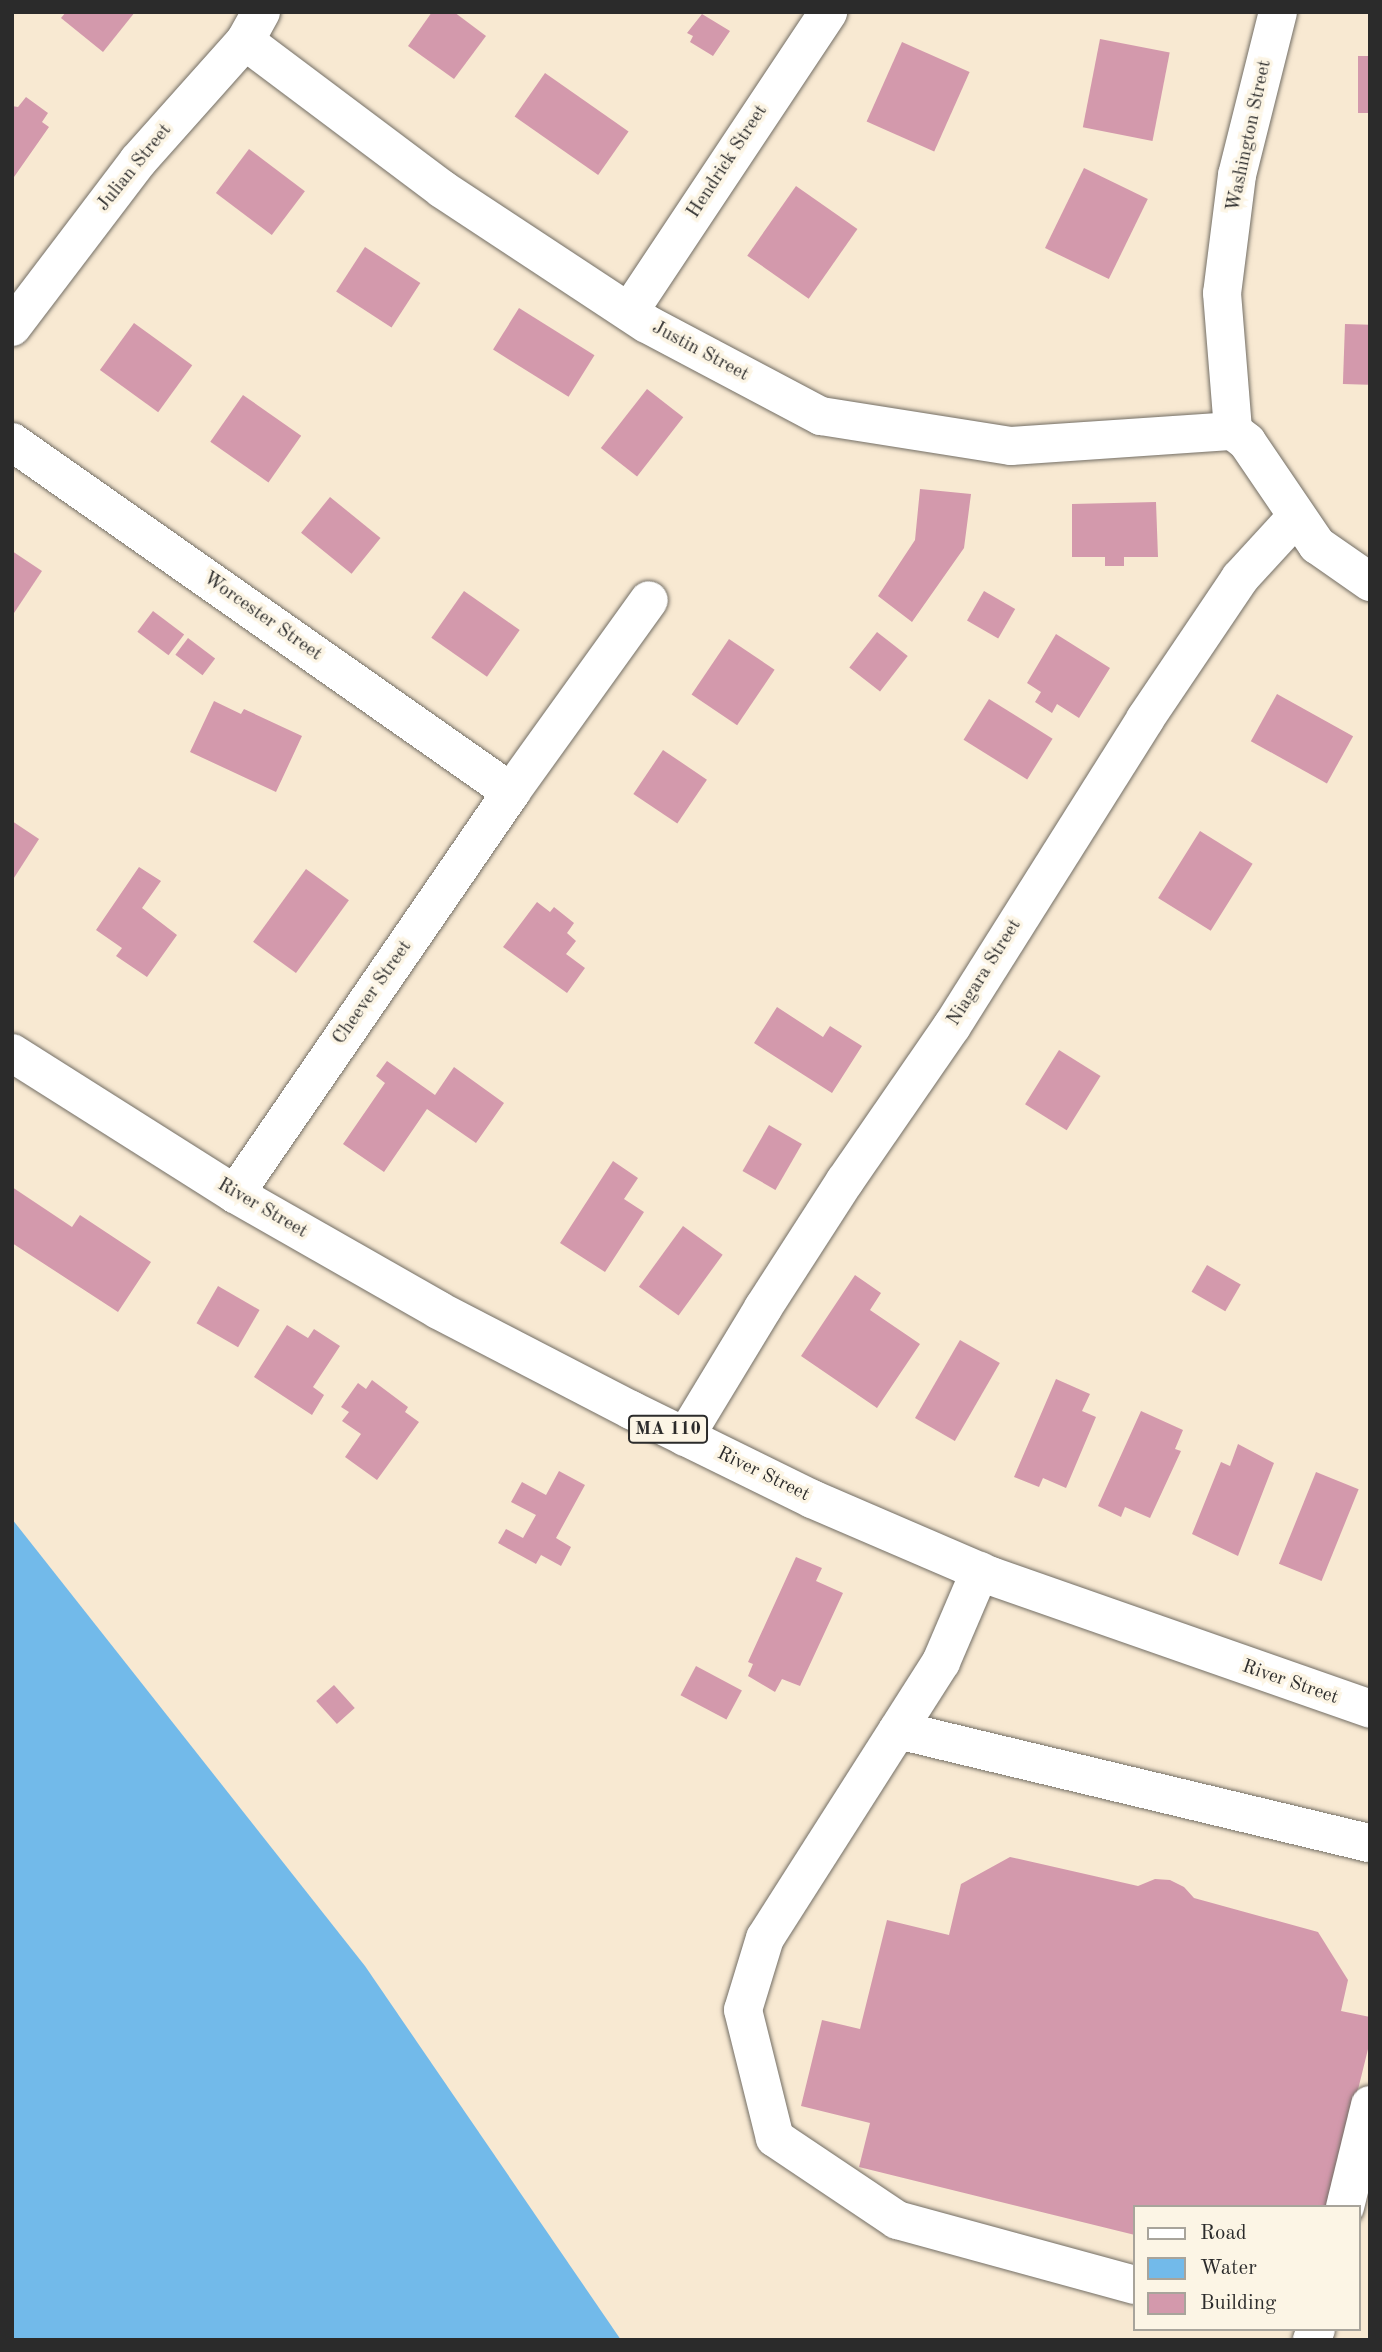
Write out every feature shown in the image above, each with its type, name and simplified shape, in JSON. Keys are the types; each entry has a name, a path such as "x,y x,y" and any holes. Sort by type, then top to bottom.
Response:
{"street":[{"name":"Hendrick Street","path":"629,312 828,12"},
{"name":"Washington Street","path":"1233,432 1222,293 1237,175 1278,12"},
{"name":"Justin Street","path":"253,27 442,189 629,312 821,416 1010,446 1233,432"},
{"name":"Julian Street","path":"12,327 138,160 253,27"},
{"path":"1233,432 1247,442 1317,545 1370,582"},
{"name":"Worcester Street","path":"12,442 512,792"},
{"name":"Niagara Street","path":"685,1437 830,1204 952,1027 1174,676 1240,578 1296,517"},
{"name":"Cheever Street","path":"234,1194 512,792 649,600"},
{"name":"River Street","path":"12,1053 234,1194 438,1310 812,1499 981,1571 1204,1653 1370,1709"},
{"path":"981,1571 941,1662 765,1938 743,2010 775,2138 897,2220 1134,2284"},
{"path":"898,1730 1370,1843"},
{"path":"1355,2194 1370,2105"}],"water":[{"path":"12,1519 365,1966 621,2340 12,2340"}],"building":[{"path":"66,12 135,12 103,52 61,18"},
{"path":"432,12 454,12 486,36 454,79 408,46"},
{"path":"702,14 730,31 713,56 690,42 693,36 687,33"},
{"path":"1100,39 1170,53 1153,141 1083,127"},
{"path":"902,42 970,72 934,152 867,121"},
{"path":"1358,56 1370,56 1370,113 1358,113"},
{"path":"545,73 629,132 598,175 515,116"},
{"path":"26,97 48,113 42,122 49,127 14,177 12,106 18,107"},
{"path":"249,149 305,191 272,235 216,193"},
{"path":"1084,168 1148,199 1109,279 1045,248"},
{"path":"796,186 857,229 809,299 747,256"},
{"path":"365,247 420,283 391,327 336,291"},
{"path":"519,308 594,355 569,397 493,350"},
{"path":"134,323 192,365 158,412 100,370"},
{"path":"1345,324 1370,325 1368,385 1343,384"},
{"path":"647,389 683,417 637,476 601,448"},
{"path":"243,395 301,436 268,482 210,442"},
{"path":"920,489 971,494 964,548 912,622 878,596 915,540"},
{"path":"330,497 381,538 352,574 301,533"},
{"path":"1156,502 1158,557 1124,557 1124,566 1105,566 1105,557 1072,557 1072,504"},
{"path":"12,551 42,571 12,616"},
{"path":"464,591 520,630 487,677 431,638"},
{"path":"984,591 1015,609 998,638 967,620"},
{"path":"153,611 184,634 168,655 137,632"},
{"path":"877,632 908,656 880,691 849,667"},
{"path":"1056,634 1110,668 1079,718 1057,704 1052,713 1035,702 1041,692 1027,683"},
{"path":"188,638 215,658 203,675 175,655"},
{"path":"729,639 775,670 737,725 692,695"},
{"path":"1277,694 1353,736 1327,783 1251,741"},
{"path":"989,699 1053,739 1027,779 964,740"},
{"path":"214,701 241,714 244,709 302,736 276,792 190,752"},
{"path":"663,750 707,780 677,824 633,794"},
{"path":"12,821 39,839 12,881"},
{"path":"1200,831 1253,864 1211,931 1158,898"},
{"path":"139,867 161,881 142,908 177,935 147,977 116,956 122,948 96,930"},
{"path":"306,869 349,900 296,973 253,942"},
{"path":"537,902 550,912 554,907 574,923 567,933 576,941 566,954 585,968 567,993 503,947"},
{"path":"777,1007 823,1037 830,1026 862,1046 832,1093 754,1043"},
{"path":"1059,1050 1101,1076 1067,1130 1025,1104"},
{"path":"387,1061 435,1095 454,1067 504,1103 476,1143 427,1109 384,1172 343,1144 385,1083 376,1076"},
{"path":"769,1125 802,1144 775,1190 742,1171"},
{"path":"613,1161 638,1178 624,1199 644,1212 605,1272 560,1243"},
{"path":"12,1187 72,1227 80,1215 151,1262 118,1312 12,1243"},
{"path":"683,1226 723,1255 679,1315 639,1287"},
{"path":"1207,1265 1241,1284 1225,1311 1192,1292"},
{"path":"855,1275 881,1293 870,1310 920,1344 877,1408 801,1356"},
{"path":"218,1286 260,1310 238,1347 196,1323"},
{"path":"287,1325 308,1338 314,1329 340,1346 313,1387 324,1395 312,1415 254,1377"},
{"path":"960,1340 1000,1363 955,1441 915,1418"},
{"path":"1056,1379 1090,1394 1082,1411 1096,1417 1066,1488 1043,1478 1039,1487 1014,1477"},
{"path":"372,1380 408,1407 405,1412 419,1422 377,1480 345,1457 361,1434 342,1421 349,1412 341,1407 358,1383 366,1389"},
{"path":"1141,1411 1183,1430 1175,1449 1181,1451 1150,1518 1125,1507 1121,1517 1098,1506"},
{"path":"1238,1444 1274,1463 1238,1556 1192,1534 1221,1462 1230,1466"},
{"path":"559,1471 585,1485 556,1538 571,1547 561,1566 541,1555 536,1564 498,1543 506,1529 523,1538 536,1515 511,1502 522,1482 546,1495"},
{"path":"1316,1472 1359,1489 1322,1581 1279,1564"},
{"path":"796,1557 822,1568 816,1581 843,1593 800,1686 782,1679 775,1692 748,1676 753,1664 748,1662"},
{"path":"696,1666 742,1690 726,1720 681,1695"},
{"path":"334,1685 355,1708 337,1724 316,1701"},
{"path":"1010,1857 1138,1886 1155,1879 1170,1880 1184,1887 1194,1898 1318,1932 1348,1980 1341,2011 1370,2017 1370,2041 1329,2205 1134,2205 1134,2235 859,2167 870,2123 801,2106 822,2020 860,2029 887,1920 949,1935 961,1884"}]}
